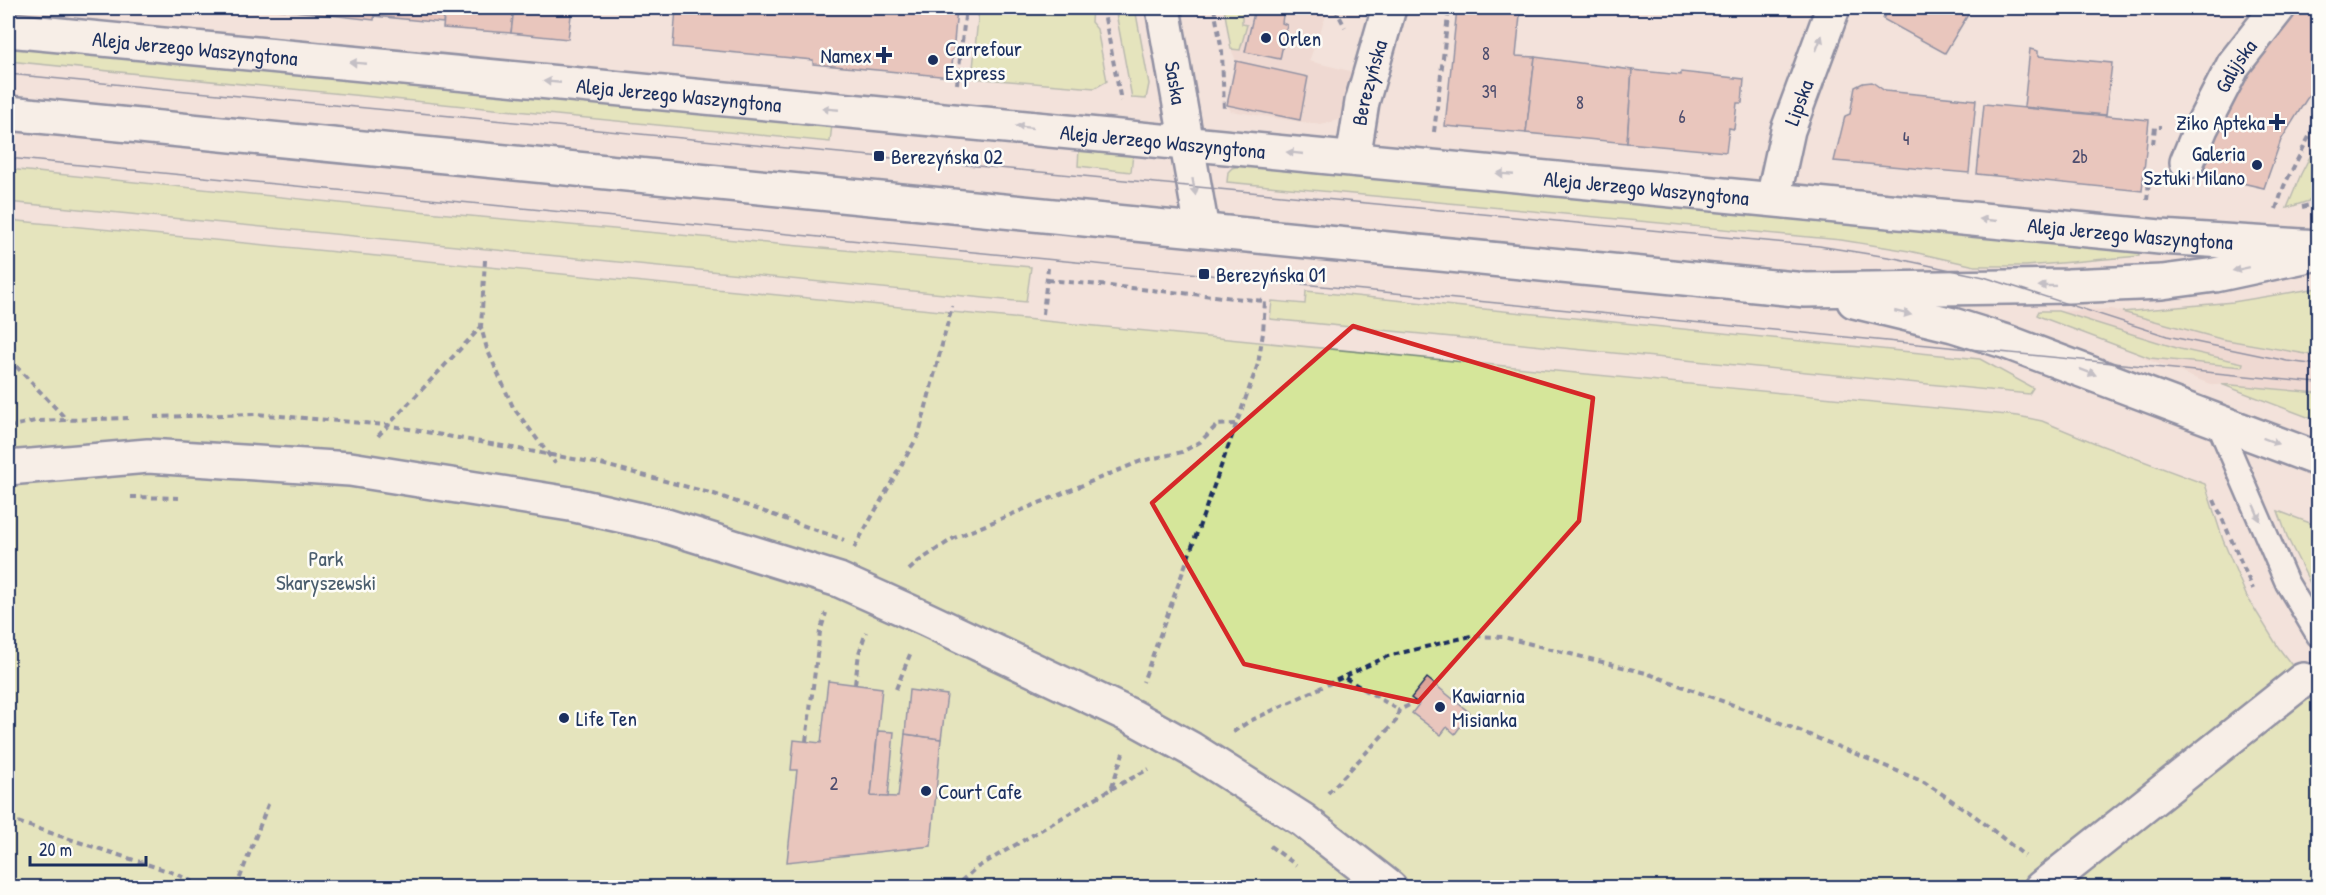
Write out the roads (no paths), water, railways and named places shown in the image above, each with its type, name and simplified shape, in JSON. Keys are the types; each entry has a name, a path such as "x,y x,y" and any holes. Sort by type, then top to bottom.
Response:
{"street":[{"name":"Saska","path":"1162,8 1202,231"},
{"name":"Berezyńska","path":"1353,159 1362,102 1389,8"},
{"name":"Lipska","path":"1773,199 1788,130 1833,8"},
{"name":"Galijska","path":"2187,162 2209,111 2234,64 2278,8"},
{"name":"Aleja Jerzego Waszyngtona","path":"8,30 2160,237 2319,247"},
{"name":"Aleja Jerzego Waszyngtona","path":"8,113 1805,290 2068,286 2162,282 2215,275 2319,253"},
{"name":"Aleja Jerzego Waszyngtona","path":"1805,290 1953,325 2007,342 2319,459"},
{"path":"8,468 148,456 350,469 570,504 663,525 839,580 1133,717 1191,749 1303,820 1390,888"},
{"path":"2046,884 2302,680"}],"lane":[{"path":"2217,421 2287,583 2319,635"}],"tram line":[{"path":"8,74 1819,246 1894,258 1984,277 2167,336 2287,361 2318,365"},
{"path":"8,158 2318,383"}],"place":[{"name":"Orlen","path":"1266,38"},
{"name":"Namex","path":"884,55"},
{"name":"Carrefour Express","path":"933,60"},
{"name":"Ziko Apteka","path":"2277,122"},
{"name":"Berezyńska 02","path":"879,156"},
{"name":"Galeria Sztuki Milano","path":"2257,165"},
{"name":"Berezyńska 01","path":"1204,274"},
{"name":"Kawiarnia Misianka","path":"1440,707"},
{"name":"Life Ten","path":"564,718"},
{"name":"Court Cafe","path":"926,791"}],"park label":[{"name":"Park Skaryszewski","path":"326,570"}]}
